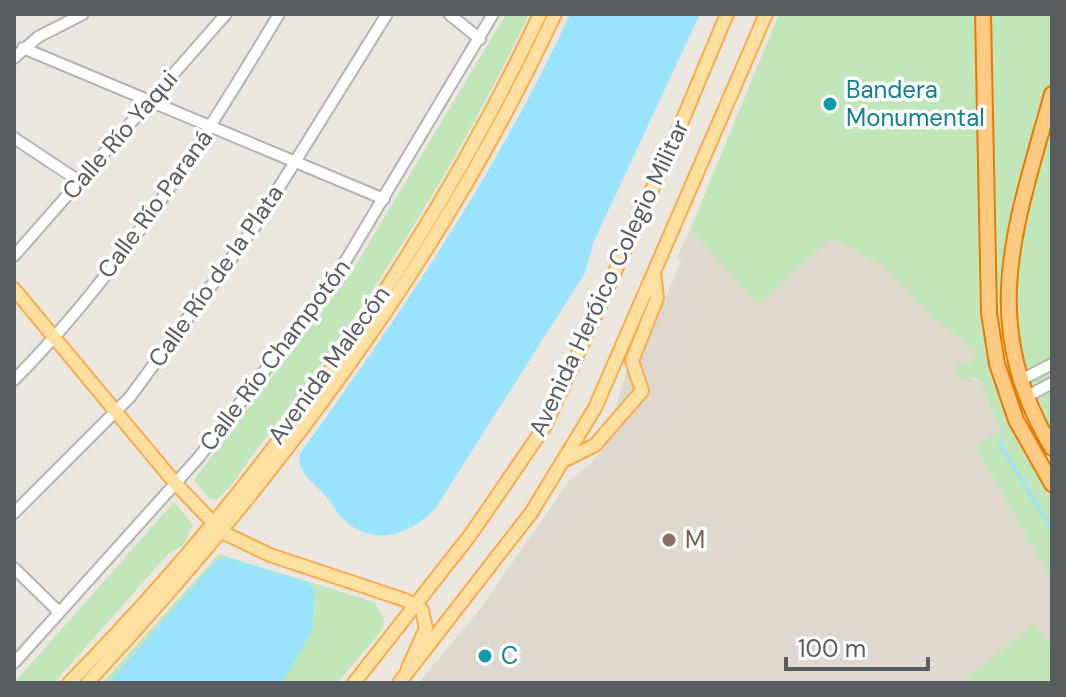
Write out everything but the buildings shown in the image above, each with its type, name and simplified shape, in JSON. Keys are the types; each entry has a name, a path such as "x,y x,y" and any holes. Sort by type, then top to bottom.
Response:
{"highway":[{"path":"983,14 989,313 997,364 1016,420 1052,484"},
{"path":"1052,94 1023,201 1008,280 1009,337 1019,381 1052,448"}],"main road":[{"name":"Avenida Malecón","path":"69,683 211,522 307,400 382,293 461,165 540,14"},
{"name":"Avenida Malecón","path":"87,683 222,532 357,356 402,288 509,109 555,14"},
{"name":"Avenida Heróico Colegio Militar","path":"354,683 417,606 545,426 670,150 727,14"},
{"name":"Avenida Heróico Colegio Militar","path":"402,679 491,568 567,459 595,408 766,14"},
{"path":"567,459 595,445 642,391 631,366 657,298 658,285 654,273"},
{"path":"14,289 175,483 222,532 250,548 417,606 425,615 426,628 402,679"}],"street":[{"path":"14,58 23,48 53,28 83,14"},
{"name":"Calle Río Yaqui","path":"14,256 226,14"},
{"name":"Calle Río Paraná","path":"14,380 56,338 211,127 279,14"},
{"name":"Calle Río de la Plata","path":"14,513 117,412 255,226 387,14"},
{"path":"449,14 480,39"},
{"name":"Calle Río Champotón","path":"14,663 175,483 336,277 493,14"},
{"path":"23,48 384,199"},
{"path":"14,138 79,181"},
{"path":"1019,381 1052,364"},
{"path":"1026,397 1052,383"},
{"path":"14,568 58,611"}],"shaded area":[{"path":"690,230 759,304 832,236 883,266 933,317 976,352 972,362 955,367 981,384 1001,431 974,447 1052,581 1052,683 418,683 478,612 569,481 591,464 624,421 615,411 628,366 637,362 681,262 677,257"}],"green space":[{"path":"506,14 529,14 460,148 408,234 325,359 231,486 216,500 210,499 194,480 353,270"},
{"path":"779,14 1052,14 1052,581 974,446 1001,431 981,384 974,377 960,380 955,366 972,362 976,352 933,317 883,266 832,237 759,304 690,230"},
{"path":"174,502 193,525 184,545 168,554 54,683 14,683"},
{"path":"219,554 374,602 384,619 383,629 337,683 102,683"},
{"path":"1034,624 1052,646 1052,683 970,683 967,679"}],"water":[{"path":"570,14 700,14 594,241 585,273 435,509 403,531 390,535 366,533 341,517 305,474 299,455 374,349 479,186"},
{"path":"225,557 306,582 315,589 312,631 282,683 108,683 215,562"}],"waterway":[{"path":"999,442 1052,531"}],"place":[{"name":"Bandera Monumental","path":"830,104"},
{"name":"M","path":"669,540"},
{"name":"C","path":"485,656"}]}
